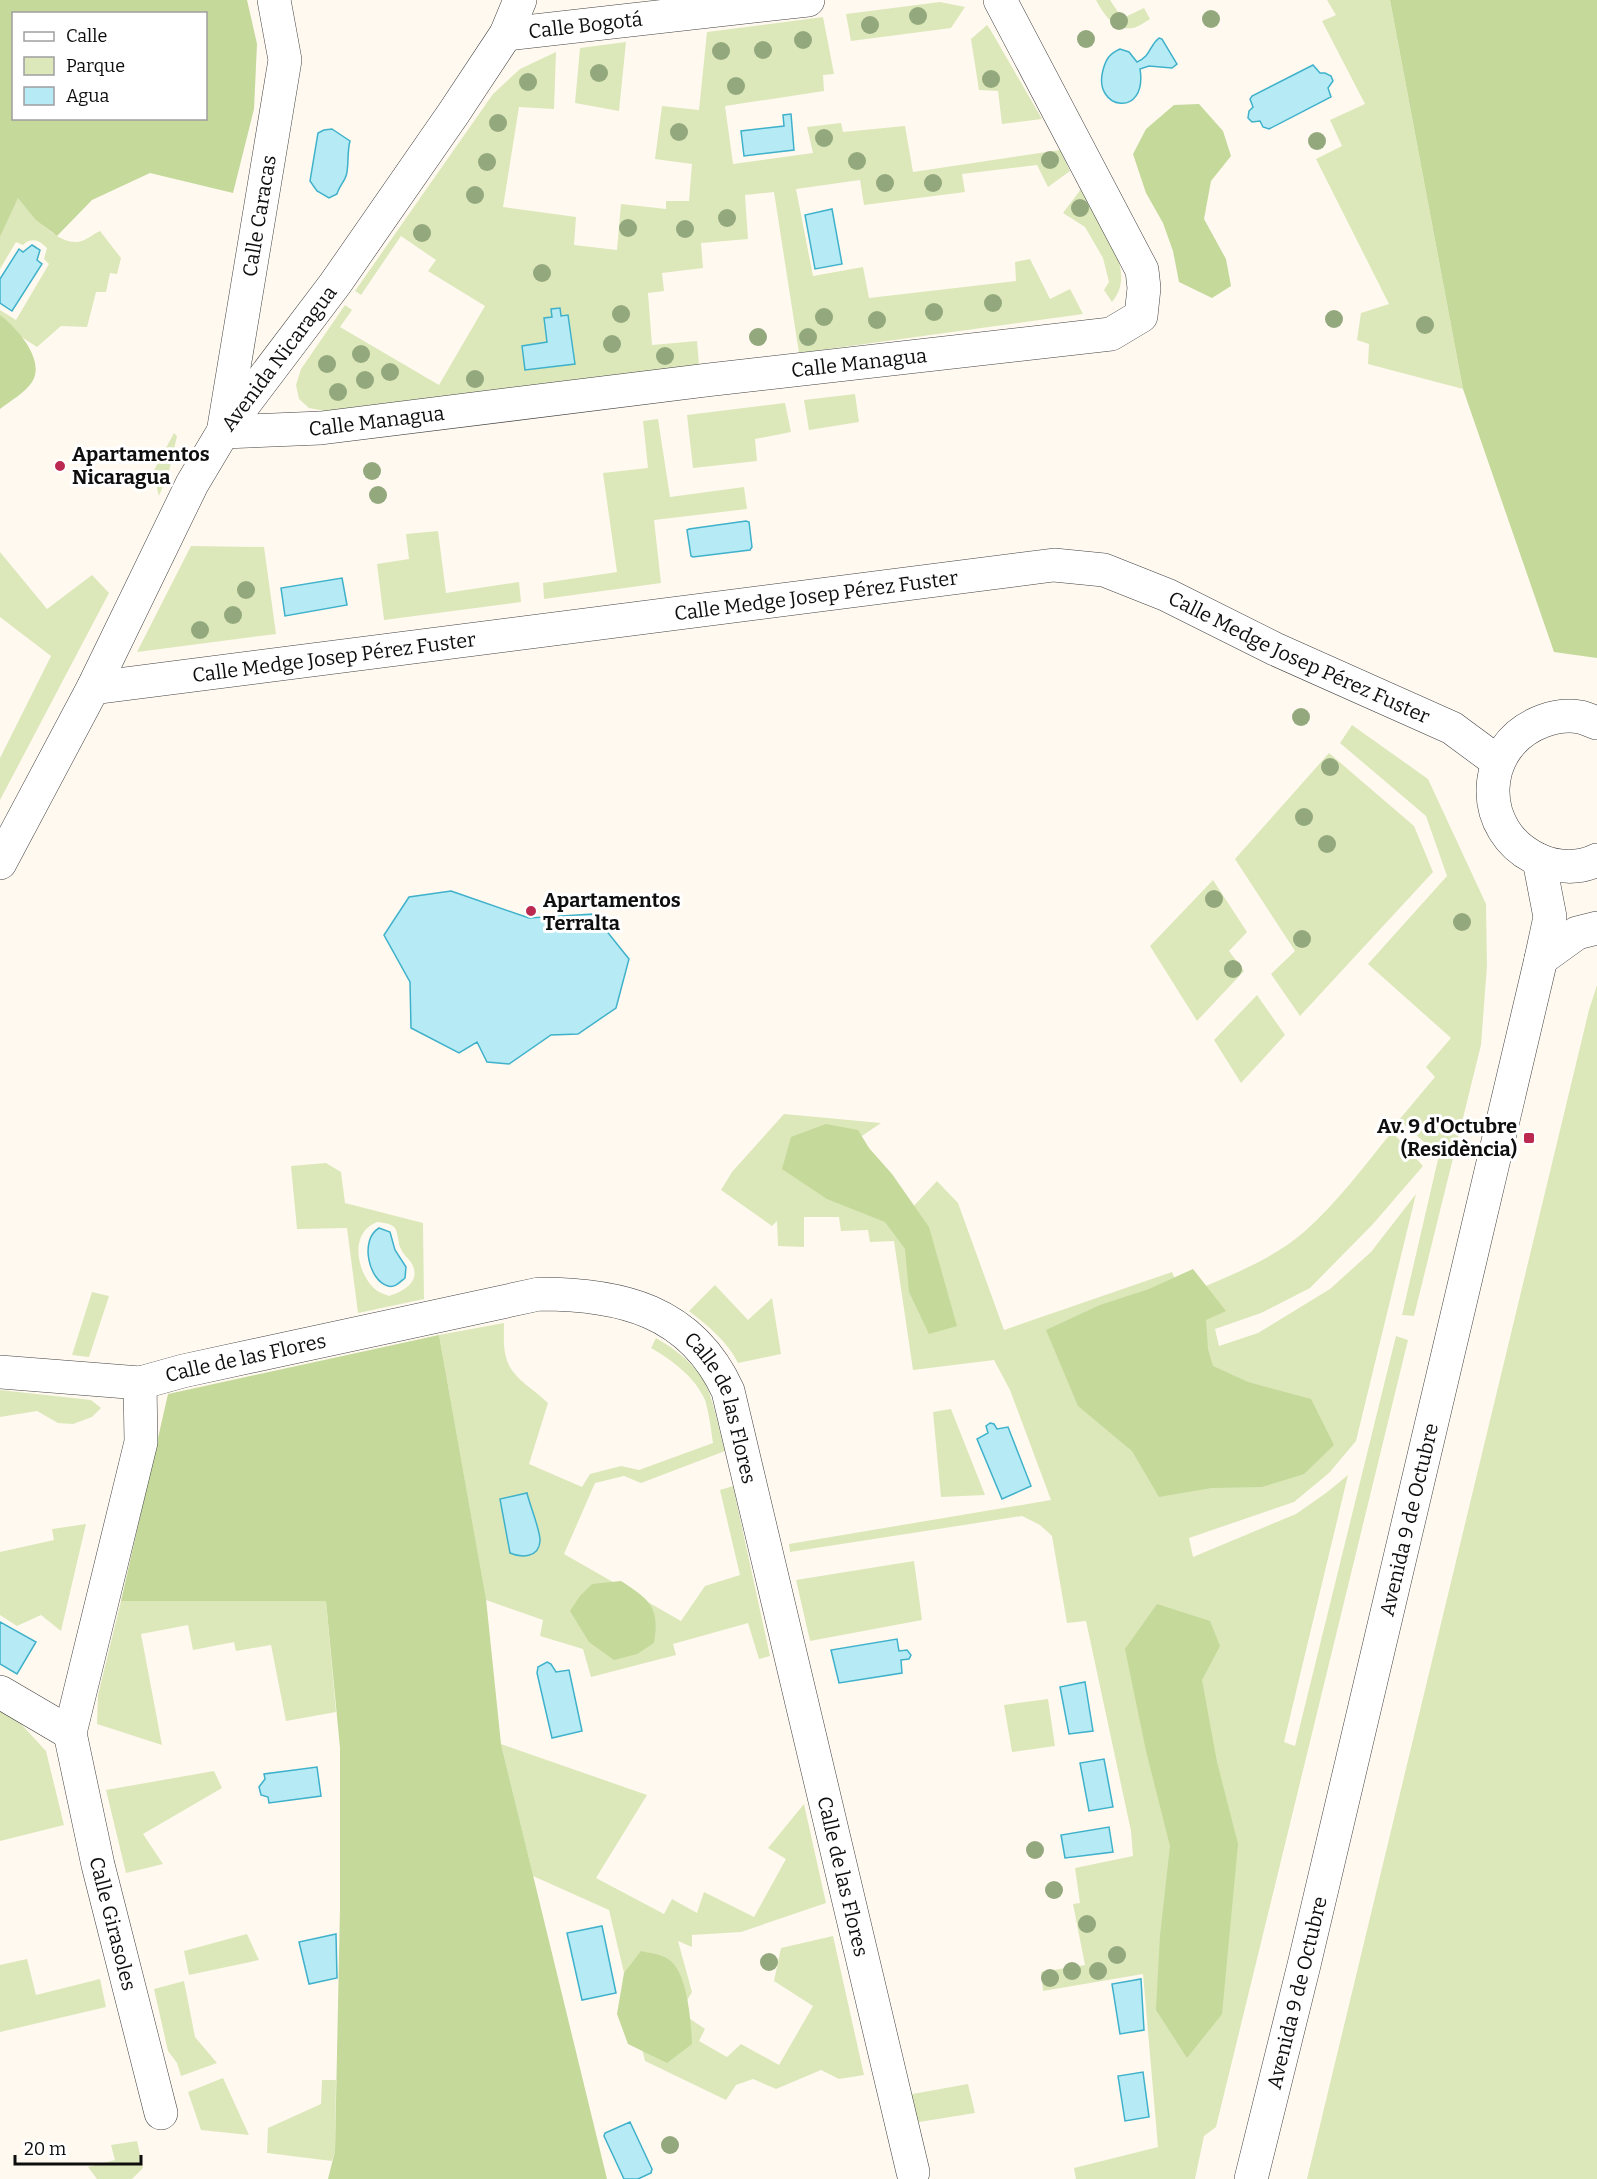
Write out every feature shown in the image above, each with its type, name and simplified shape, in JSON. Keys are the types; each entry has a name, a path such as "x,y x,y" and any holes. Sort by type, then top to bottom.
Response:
{"street":[{"name":"Calle Caracas","path":"223,432 285,60 274,0"},
{"name":"Avenida Nicaragua","path":"0,863 93,688 192,484 223,432 335,284 506,34 520,0"},
{"name":"Calle Bogotá","path":"506,34 808,0"},
{"name":"Calle Managua","path":"223,432 321,428 718,378 1111,334 1141,316 1144,288 1142,270 1000,0"},
{"name":"Calle Medge Josep Pérez Fuster","path":"93,688 1054,565 1104,570 1167,595 1275,649 1452,728 1498,762"},
{"path":"1597,723 1580,717 1554,717 1531,726 1511,741 1498,762 1492,787 1495,813 1507,836 1526,854 1550,864 1572,867 1597,860"},
{"name":"Avenida 9 de Octubre","path":"1251,2179 1318,1906 1541,959 1550,917 1539,860"},
{"path":"1541,959 1577,933 1597,927"},
{"name":"Calle de las Flores","path":"0,1372 140,1383 194,1369 539,1294 578,1294 616,1300 660,1316 694,1340 711,1360 728,1391 913,2172"},
{"name":"Calle Girasoles","path":"140,1383 141,1442 70,1733 98,1865 160,2113"},
{"path":"0,1692 70,1733"}],"green space":[{"path":"0,0 247,0 257,44 254,109 233,193 150,173 92,200 57,236 36,220 18,198 0,237"},
{"path":"1096,0 1110,0 1120,15 1125,17 1144,8 1150,19 1133,28 1120,27 1110,20"},
{"path":"1327,0 1390,0 1463,389 1368,364 1369,344 1357,340 1361,313 1389,304 1316,159 1342,146 1330,120 1365,104 1322,21 1336,15"},
{"path":"1390,0 1597,0 1597,658 1554,652 1463,389"},
{"path":"940,2 965,7 951,28 851,41 846,14"},
{"path":"823,17 834,74 823,75 824,91 725,106 733,164 813,153 807,127 841,123 843,132 905,126 913,172 1060,150 1070,171 1048,187 1037,165 962,174 965,192 864,205 860,180 796,189 813,276 863,267 869,298 1016,281 1015,262 1030,259 1050,299 1070,289 1083,314 799,353 774,192 745,195 748,239 701,243 703,268 662,273 664,291 648,293 652,345 697,341 699,365 330,412 309,408 299,399 296,385 301,369 345,305 352,310 340,327 439,385 485,306 428,271 436,260 401,236 361,295 355,291 493,94 520,69 556,52 554,109 519,107 503,207 576,217 574,245 617,250 621,204 666,209 666,201 689,201 692,164 655,159 662,106 699,110 707,32"},
{"path":"987,25 1042,119 1002,124 998,91 979,90 971,39"},
{"path":"626,42 619,111 575,103 580,48"},
{"path":"1199,104 1223,131 1231,156 1211,181 1204,219 1226,259 1231,286 1212,298 1179,282 1173,251 1163,223 1146,193 1133,154 1146,129 1174,105"},
{"path":"1081,189 1120,265 1120,287 1112,302 1104,290 1109,282 1103,258 1085,227 1063,213"},
{"path":"18,197 52,233 69,241 78,242 100,231 121,258 117,274 110,273 106,292 96,292 87,327 61,326 37,347 0,323 0,310 16,320 49,264 44,259 47,248 32,240 23,245 16,242 0,269 0,237"},
{"path":"0,315 28,345 33,355 35,373 32,382 25,390 0,409"},
{"path":"855,394 859,422 809,430 804,400"},
{"path":"785,403 791,432 755,439 757,461 693,468 687,415"},
{"path":"658,419 670,497 744,487 747,509 654,520 661,583 544,599 543,583 617,572 603,473 648,468 643,421"},
{"path":"174,433 177,436 169,471 159,496 153,472"},
{"path":"438,531 446,593 519,582 521,602 384,620 377,564 409,559 406,534"},
{"path":"191,546 264,547 276,634 137,652"},
{"path":"0,552 47,609 92,575 109,593 0,800 0,758 51,656 0,617"},
{"path":"1352,725 1428,779 1486,904 1487,965 1481,1045 1414,1316 1402,1315 1439,1155 1399,1120 1435,1077 1426,1067 1451,1038 1368,964 1447,876 1426,816 1340,743"},
{"path":"1329,753 1414,826 1433,872 1300,1016 1271,974 1295,951 1235,859"},
{"path":"1213,880 1247,932 1229,951 1244,971 1197,1021 1150,946"},
{"path":"1597,985 1597,2179 1307,2179 1589,1010"},
{"path":"1257,995 1285,1035 1241,1083 1214,1040"},
{"path":"784,1114 881,1123 856,1140 909,1211 937,1181 958,1203 1004,1330 1172,1272 1182,1296 1261,1261 1290,1243 1316,1221 1350,1184 1392,1132 1423,1166 1373,1224 1310,1288 1261,1313 1215,1329 1219,1346 1258,1333 1330,1289 1371,1252 1416,1194 1356,1441 1329,1473 1294,1502 1189,1538 1193,1557 1296,1514 1348,1475 1284,1742 1295,1746 1396,1336 1408,1340 1216,2127 1204,2136 1195,2179 1076,2179 1074,2168 1158,2147 1143,1974 1043,1991 1041,1972 1085,1965 1073,1904 1080,1903 1075,1868 1133,1856 1131,1831 1086,1621 1067,1623 1052,1536 1040,1525 1022,1516 790,1552 789,1544 1051,1500 1010,1390 994,1360 913,1370 894,1241 870,1242 868,1230 841,1231 839,1217 804,1217 804,1247 778,1246 777,1221 772,1226 721,1190 732,1172"},
{"path":"826,1124 858,1130 929,1227 957,1326 929,1334 909,1292 905,1249 885,1222 827,1199 782,1169 791,1137"},
{"path":"326,1163 341,1172 345,1203 423,1223 424,1299 358,1313 347,1228 297,1229 291,1166","holes":["377,1222 386,1223 397,1231 399,1245 415,1272 408,1286 389,1296 378,1291 369,1283 358,1254 362,1235 368,1227"]},
{"path":"1193,1269 1226,1311 1206,1320 1208,1349 1213,1366 1248,1382 1311,1399 1334,1445 1304,1474 1262,1487 1211,1488 1159,1497 1132,1451 1078,1406 1046,1330 1100,1305 1149,1289"},
{"path":"715,1285 748,1320 772,1298 781,1354 738,1363 723,1341 689,1311"},
{"path":"92,1292 109,1296 89,1357 72,1355"},
{"path":"504,1323 504,1349 509,1364 518,1377 548,1403 529,1464 582,1487 590,1474 621,1466 639,1470 713,1443 710,1421 701,1392 682,1370 651,1348 656,1338 678,1353 698,1372 710,1395 725,1451 641,1483 624,1476 595,1483 564,1554 681,1621 705,1586 740,1575 720,1490 733,1486 770,1656 759,1659 748,1623 673,1644 676,1655 591,1677 583,1649 540,1636 543,1620 486,1600 439,1335"},
{"path":"439,1335 486,1599 501,1744 607,2179 328,2179 335,2151 340,1908 340,1748 326,1601 121,1601 168,1394"},
{"path":"0,1390 91,1400 101,1408 92,1417 73,1424 58,1423 37,1411 0,1417"},
{"path":"951,1409 985,1495 941,1497 933,1412"},
{"path":"86,1524 61,1631 41,1615 17,1626 0,1615 0,1552 54,1540 52,1529"},
{"path":"914,1561 922,1620 810,1641 796,1580"},
{"path":"621,1581 646,1599 651,1606 655,1621 654,1643 637,1654 614,1660 589,1642 570,1611 592,1584"},
{"path":"121,1601 326,1601 336,1712 286,1721 271,1645 236,1651 234,1642 193,1650 188,1625 141,1634 162,1745 97,1724 98,1695"},
{"path":"1157,1604 1210,1621 1220,1646 1202,1680 1217,1762 1238,1844 1222,2014 1187,2058 1156,2010 1160,1936 1170,1846 1146,1751 1125,1649"},
{"path":"1048,1699 1055,1746 1012,1752 1004,1705"},
{"path":"0,1711 21,1724 46,1751 64,1825 0,1841"},
{"path":"501,1744 647,1795 596,1878 664,1914 672,1899 697,1913 704,1892 754,1917 786,1859 768,1848 804,1804 826,1903 741,1932 692,1935 692,1947 678,1941 692,1992 680,2012 705,2029 699,2041 727,2057 741,2044 779,2065 813,2006 774,1981 781,1948 833,1936 864,2075 839,2079 821,2070 776,2089 753,2079 736,2085 726,2100 645,2061 609,1910 533,1876"},
{"path":"214,1771 222,1788 143,1834 163,1864 126,1873 106,1790"},
{"path":"247,1934 259,1960 189,1975 184,1951"},
{"path":"641,1951 662,1956 675,1965 687,1998 692,2044 667,2063 628,2044 617,2014 624,1973"},
{"path":"27,1959 36,1995 100,1979 106,2007 0,2032 0,1965"},
{"path":"184,1981 195,2037 217,2063 181,2076 177,2063 168,2051 154,1989"},
{"path":"223,2078 249,2135 201,2130 188,2092"},
{"path":"322,2080 336,2080 335,2151 332,2161 267,2153 268,2128 321,2104"},
{"path":"968,2084 975,2113 919,2122 910,2111 907,2095"},
{"path":"137,2141 143,2168 132,2179 97,2179 88,2167 115,2160 111,2145"}],"water":[{"path":"1159,38 1162,39 1177,64 1172,68 1149,66 1140,69 1140,85 1136,96 1129,102 1120,103 1112,100 1105,94 1102,83 1103,70 1109,57 1120,49 1129,52 1137,62 1148,54"},
{"path":"1313,65 1320,73 1331,76 1333,81 1328,88 1331,97 1269,129 1263,127 1260,121 1252,122 1248,118 1249,111 1253,107 1250,99 1252,96"},
{"path":"791,114 794,150 744,156 741,131 784,126 783,115"},
{"path":"332,129 350,141 346,176 337,194 329,198 317,191 310,181 318,133"},
{"path":"832,209 842,264 815,269 805,215"},
{"path":"32,245 40,250 37,260 42,264 12,311 0,303 0,279 19,249 23,252"},
{"path":"560,308 561,316 568,315 575,364 525,370 522,346 547,342 544,318 552,317 551,309"},
{"path":"749,522 752,547 750,550 691,556 687,530"},
{"path":"342,578 347,605 285,616 281,588"},
{"path":"451,891 529,918 593,914 629,959 616,1008 578,1034 551,1035 509,1064 487,1062 477,1042 459,1053 411,1028 410,982 384,935 409,897"},
{"path":"379,1228 390,1232 395,1250 406,1267 405,1278 393,1286 381,1283 369,1260 369,1241"},
{"path":"990,1423 994,1424 997,1429 1008,1427 1031,1486 1002,1499 977,1439 988,1433 986,1426"},
{"path":"527,1493 540,1541 539,1547 533,1554 519,1556 510,1553 500,1499"},
{"path":"0,1622 36,1642 17,1674 0,1664"},
{"path":"897,1639 899,1651 907,1650 911,1655 909,1659 901,1660 902,1673 839,1683 831,1650"},
{"path":"547,1662 556,1672 569,1670 582,1731 552,1738 537,1673 538,1667"},
{"path":"1085,1682 1093,1731 1069,1734 1060,1687"},
{"path":"1104,1759 1113,1807 1089,1811 1080,1763"},
{"path":"317,1767 321,1796 269,1803 268,1797 261,1795 259,1787 265,1779 264,1774"},
{"path":"1109,1827 1113,1852 1065,1858 1061,1835"},
{"path":"602,1926 616,1993 582,2000 567,1933"},
{"path":"336,1934 337,1978 309,1984 299,1942"},
{"path":"1141,1979 1144,2030 1120,2034 1112,1984"},
{"path":"1143,2072 1149,2117 1125,2121 1118,2076"},
{"path":"630,2122 652,2169 651,2173 638,2179 624,2179 604,2136 605,2133"}],"place":[{"name":"Apartamentos Nicaragua","path":"60,466"},
{"name":"Apartamentos Terralta","path":"531,911"},
{"name":"Av. 9 d'Octubre (Residència)","path":"1529,1138"}]}
